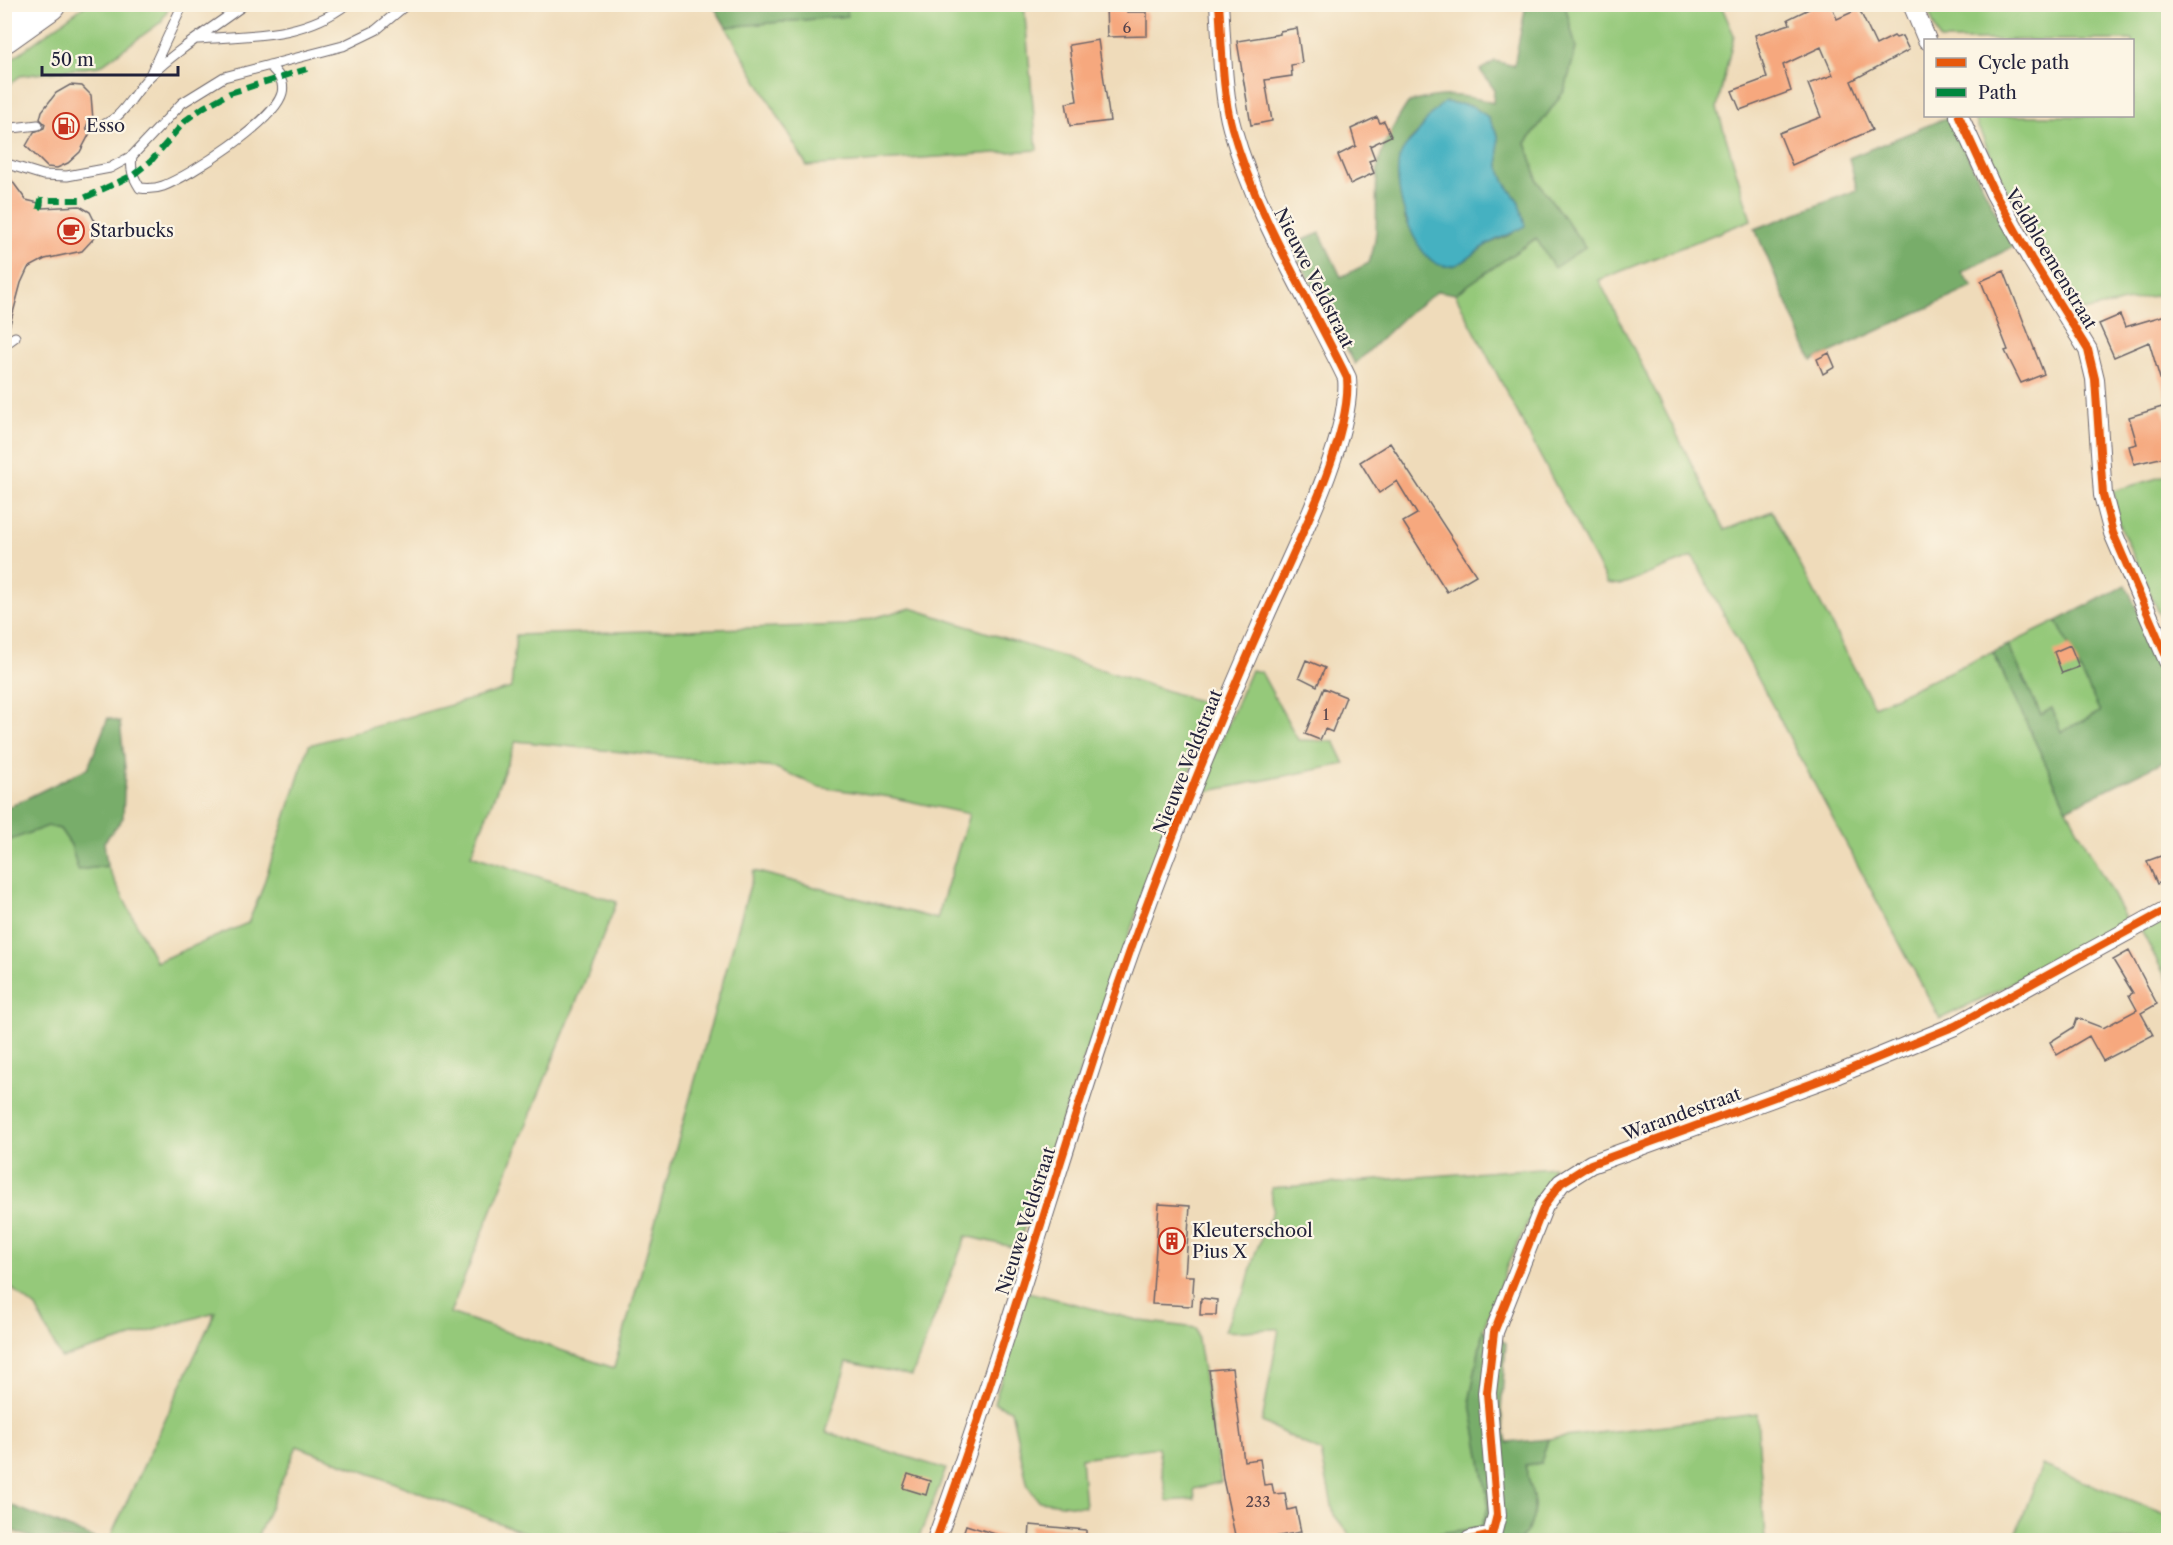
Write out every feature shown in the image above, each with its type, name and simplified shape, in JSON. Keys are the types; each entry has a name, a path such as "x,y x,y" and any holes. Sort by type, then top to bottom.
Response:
{"highway":[{"path":"4,36 48,4"}],"street":[{"name":"Nieuwe Veldstraat","path":"936,1540 1109,1011 1212,736 1297,544 1337,445 1349,398 1347,378 1285,261 1251,183 1231,126 1219,4"},
{"path":"1912,4 1927,39"},
{"name":"Veldbloemenstraat","path":"1959,117 1999,201 2088,350 2095,379 2103,495 2113,533 2169,661"},
{"name":"Warandestraat","path":"1470,1540 1492,1535 1497,1515 1487,1393 1494,1332 1544,1206 1561,1183 1591,1164 1838,1074 1955,1026 2169,909"}],"lane":[{"path":"149,77 183,4"},
{"path":"93,127 109,123 149,77 245,4"},
{"path":"198,39 282,33 311,26 346,4"},
{"path":"4,163 43,175 67,176 110,168 132,156 182,103 224,77 343,46 376,30 407,4"},
{"path":"132,156 131,166 135,180 140,188 152,189 164,186 218,156 279,100 283,91 280,76 269,65"},
{"path":"4,129 38,125"},
{"path":"4,345 15,337"}],"green space":[{"path":"87,4 170,5 161,22 100,66 20,76 5,88 5,64"},
{"path":"713,5 846,5 848,16 726,27"},
{"path":"846,5 1024,5 1037,150 807,166 726,27 847,16"},
{"path":"1526,5 1565,5 1576,48 1565,90 1526,143 1538,182 1585,247 1554,268 1536,238 1455,294 1438,291 1406,315 1355,364 1291,245 1320,233 1341,277 1369,263 1375,238 1378,166 1390,133 1408,103 1430,97 1460,96 1493,103 1494,89 1480,70 1495,61 1514,66","holes":["1488,117 1498,135 1499,167 1505,183 1519,202 1512,234 1488,244 1463,262 1422,250 1405,218 1408,143 1417,134"]},
{"path":"1565,5 1721,5 1734,35 1717,108 1751,220 1599,280 1725,530 1772,511 1874,706 1993,652 2067,809 2126,920 1991,994 1940,1019 1693,557 1620,585 1607,583 1455,294 1537,238 1585,247 1538,182 1526,143 1565,90 1576,48"},
{"path":"1926,5 2168,5 2168,293 2083,311 2011,199 1973,117 2134,117 2134,39 1940,39"},
{"path":"1948,117 2013,247 1962,272 1973,287 1812,361 1755,229 1857,190 1849,158"},
{"path":"2168,475 2168,633 2118,521 2113,491"},
{"path":"2126,585 2168,680 2168,759 2067,809 1993,652 2008,645 2041,715 2052,708 2061,732 2100,712 2057,621"},
{"path":"911,608 1214,706 1113,977 1017,1248 966,1236 912,1376 847,1362 826,1432 946,1469 918,1540 544,1540 297,1446 256,1540 109,1540 215,1312 61,1358 36,1308 5,1283 4,842 48,826 60,829 71,845 78,870 107,866 156,962 248,923 261,892 309,745 511,688 516,635 846,625","holes":["516,741 776,768 819,787 890,797 969,814 937,919 754,871 614,1368 450,1313 617,902 471,855"]},
{"path":"2057,621 2100,712 2061,732 2051,709 2041,715 2008,645"},
{"path":"1251,670 1261,672 1298,740 1334,741 1345,764 1199,793"},
{"path":"108,718 120,722 125,767 123,818 104,842 107,866 78,870 71,845 60,829 48,826 5,842 5,809 88,768"},
{"path":"2168,918 2168,982 2141,930"},
{"path":"1554,1167 1507,1266 1483,1330 1470,1398 1489,1506 1481,1528 1393,1540 1354,1540 1334,1515 1321,1452 1262,1422 1279,1329 1225,1331 1233,1309 1244,1294 1255,1254 1273,1210 1271,1188"},
{"path":"1028,1292 1141,1321 1196,1328 1221,1482 1194,1489 1195,1499 1167,1501 1158,1447 1081,1458 1085,1507 1039,1501 1028,1487 1011,1410 994,1403"},
{"path":"1483,1330 1506,1343 1501,1411 1507,1443 1548,1439 1541,1463 1525,1465 1533,1495 1532,1522 1520,1540 1393,1540 1481,1527 1489,1506 1470,1398"},
{"path":"1757,1414 1765,1540 1520,1540 1532,1522 1534,1513 1533,1495 1525,1465 1541,1463 1548,1439"},
{"path":"2042,1465 2168,1515 2168,1540 2014,1540"},
{"path":"4,1503 99,1540 38,1540 5,1528"}],"water":[{"path":"1445,102 1472,106 1488,117 1498,135 1499,167 1505,183 1519,202 1525,226 1488,244 1462,262 1450,266 1432,261 1422,250 1406,218 1398,181 1401,154 1433,112"}],"building":[{"path":"1106,4 1127,4 1127,12 1147,12 1147,36 1107,37"},
{"path":"1819,4 1831,4 1837,19 1859,9 1876,45 1894,36 1896,38 1902,36 1909,50 1851,81 1872,130 1792,165 1779,133 1821,117 1808,84 1833,75 1821,47 1783,65 1791,91 1740,110 1732,91 1767,78 1755,35 1790,24 1788,19"},
{"path":"1297,28 1302,63 1291,65 1292,76 1265,80 1272,121 1251,125 1237,41 1280,34 1280,31"},
{"path":"1098,40 1110,121 1070,126 1066,103 1077,101 1069,45"},
{"name":"Esso","path":"70,85 82,86 91,95 93,120 86,128 90,133 80,152 68,163 57,168 47,167 26,146 34,132 44,128 45,124 40,119 42,111 56,93"},
{"path":"1377,117 1380,123 1384,121 1391,136 1370,146 1375,159 1369,161 1374,173 1350,184 1338,155 1356,146 1351,129"},
{"path":"4,170 26,200 43,204 42,208 80,206 90,212 97,226 95,237 82,251 45,259 28,268 21,283 9,328 4,328"},
{"path":"2004,271 2044,374 2021,383 2005,351 2008,350 1981,281"},
{"path":"2169,314 2169,395 2165,395 2149,342 2114,357 2099,324 2120,315 2125,327"},
{"path":"1829,353 1835,367 1823,374 1817,359"},
{"path":"2162,407 2169,428 2169,456 2134,464 2129,446 2137,444 2129,417"},
{"path":"1390,443 1476,575 1447,592 1403,522 1417,514 1397,481 1379,493 1360,462"},
{"path":"2070,645 2079,667 2062,673 2054,652"},
{"path":"1306,660 1325,668 1317,686 1299,677"},
{"path":"1324,688 1346,697 1332,732 1325,729 1320,740 1305,734"},
{"path":"2169,853 2169,879 2157,884 2147,861"},
{"path":"2129,951 2157,1004 2141,1013 2153,1035 2103,1061 2089,1036 2057,1055 2050,1042 2074,1027 2077,1018 2103,1028 2137,1010 2129,995 2133,993 2113,960"},
{"name":"Kleuterschool Pius X","path":"1159,1204 1190,1206 1185,1276 1194,1276 1192,1306 1152,1304"},
{"path":"1201,1298 1217,1300 1216,1315 1200,1315"},
{"path":"1232,1368 1244,1461 1260,1459 1264,1485 1272,1484 1274,1494 1285,1493 1288,1510 1296,1508 1301,1532 1257,1540 1236,1540 1223,1479 1209,1370"},
{"path":"908,1474 930,1481 926,1495 903,1488"},
{"path":"966,1525 1005,1537 1005,1540 961,1540"},
{"path":"1030,1525 1086,1530 1086,1540 1029,1540"}],"marked path":[{"path":"39,209 41,200 80,200 133,175 151,161 186,120 230,93 307,69"}],"cycle path":[{"path":"936,1540 1003,1344 1108,1015 1143,914 1222,715 1318,498 1340,432 1346,403 1347,378 1284,255 1242,161 1226,99 1219,4"},
{"path":"1959,117 1994,192 2031,258 2088,350 2095,379 2103,495 2113,533 2168,661"},
{"path":"1470,1540 1492,1535 1497,1515 1487,1393 1494,1332 1544,1206 1561,1183 1591,1164 1838,1074 1955,1026 2168,909"}],"place":[{"name":"Esso","path":"66,126"},
{"name":"Starbucks","path":"71,231"},
{"name":"Kleuterschool Pius X","path":"1172,1241"}]}
